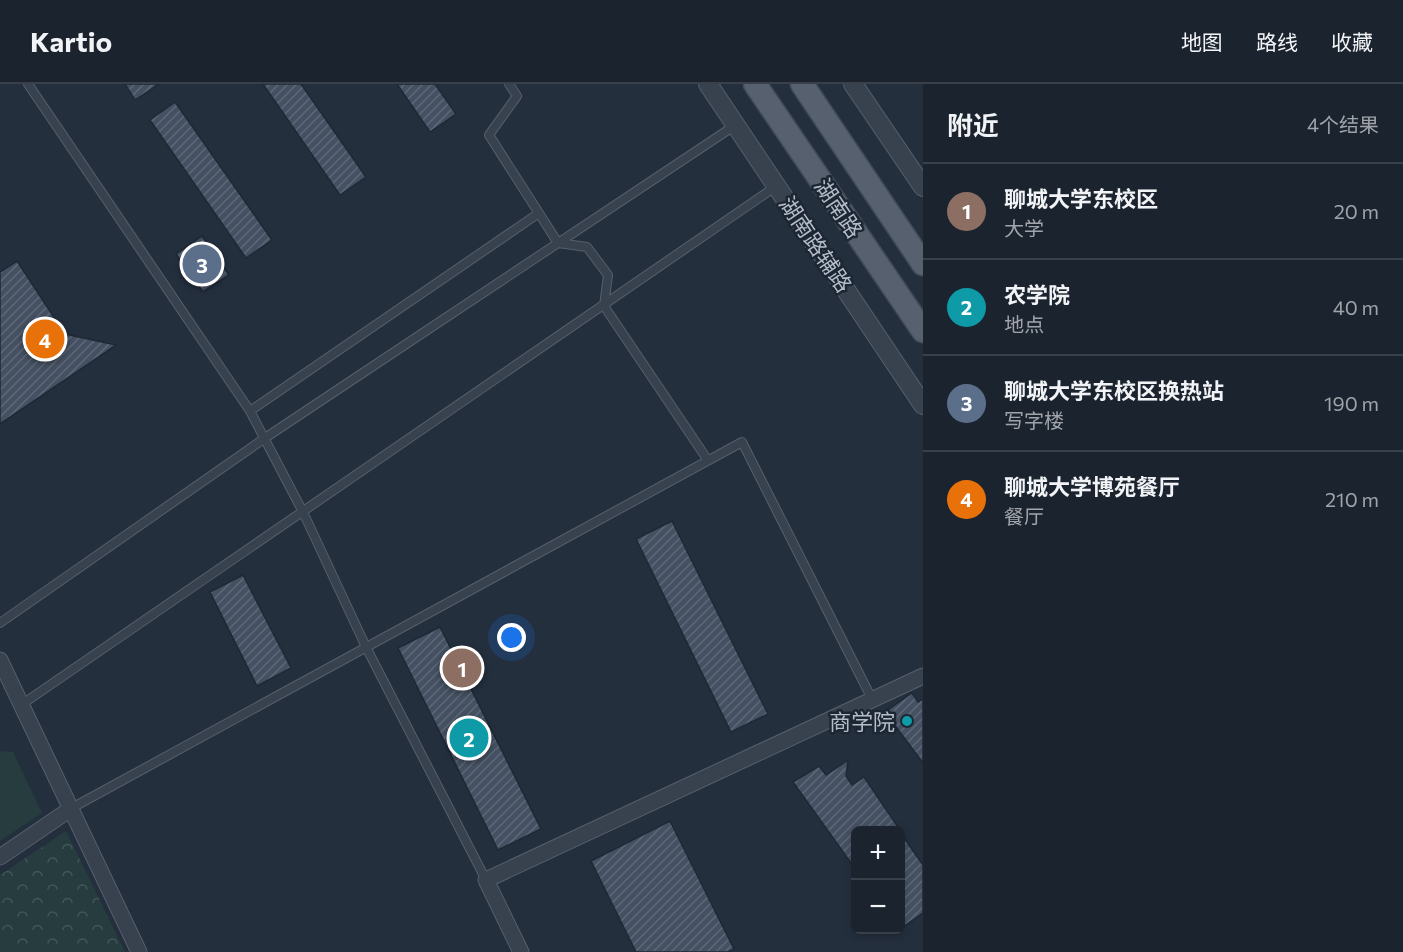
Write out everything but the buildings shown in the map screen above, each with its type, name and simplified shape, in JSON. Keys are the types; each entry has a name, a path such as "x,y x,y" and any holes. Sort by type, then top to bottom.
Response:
{"main road":[{"name":"湖南路","path":"755,84 923,331"},
{"name":"湖南路","path":"802,84 923,264"}],"street":[{"name":"湖南路辅路","path":"708,84 923,405"},
{"path":"853,84 923,187"},
{"path":"0,660 69,810 139,952"},
{"path":"521,952 486,880 874,702 923,676"},
{"path":"0,856 69,810"}],"lane":[{"path":"28,84 250,411 303,512 366,647 486,880"},
{"path":"509,84 517,96 489,135 558,243 587,247 608,275 604,306 707,459"},
{"path":"0,623 265,438 736,125"},
{"path":"21,705 777,186"},
{"path":"250,411 539,213"},
{"path":"69,810 707,459 742,442 874,702"}],"green space":[{"path":"13,752 42,813 0,841 0,753"},
{"path":"66,831 125,952 0,952 0,875"}],"place":[{"name":"聊城大学东校区换热站","path":"202,264"},
{"name":"聊城大学博苑餐厅","path":"45,339"},
{"name":"聊城大学东校区","path":"462,668"},
{"name":"商学院","path":"907,721"},
{"name":"农学院","path":"469,738"}]}
